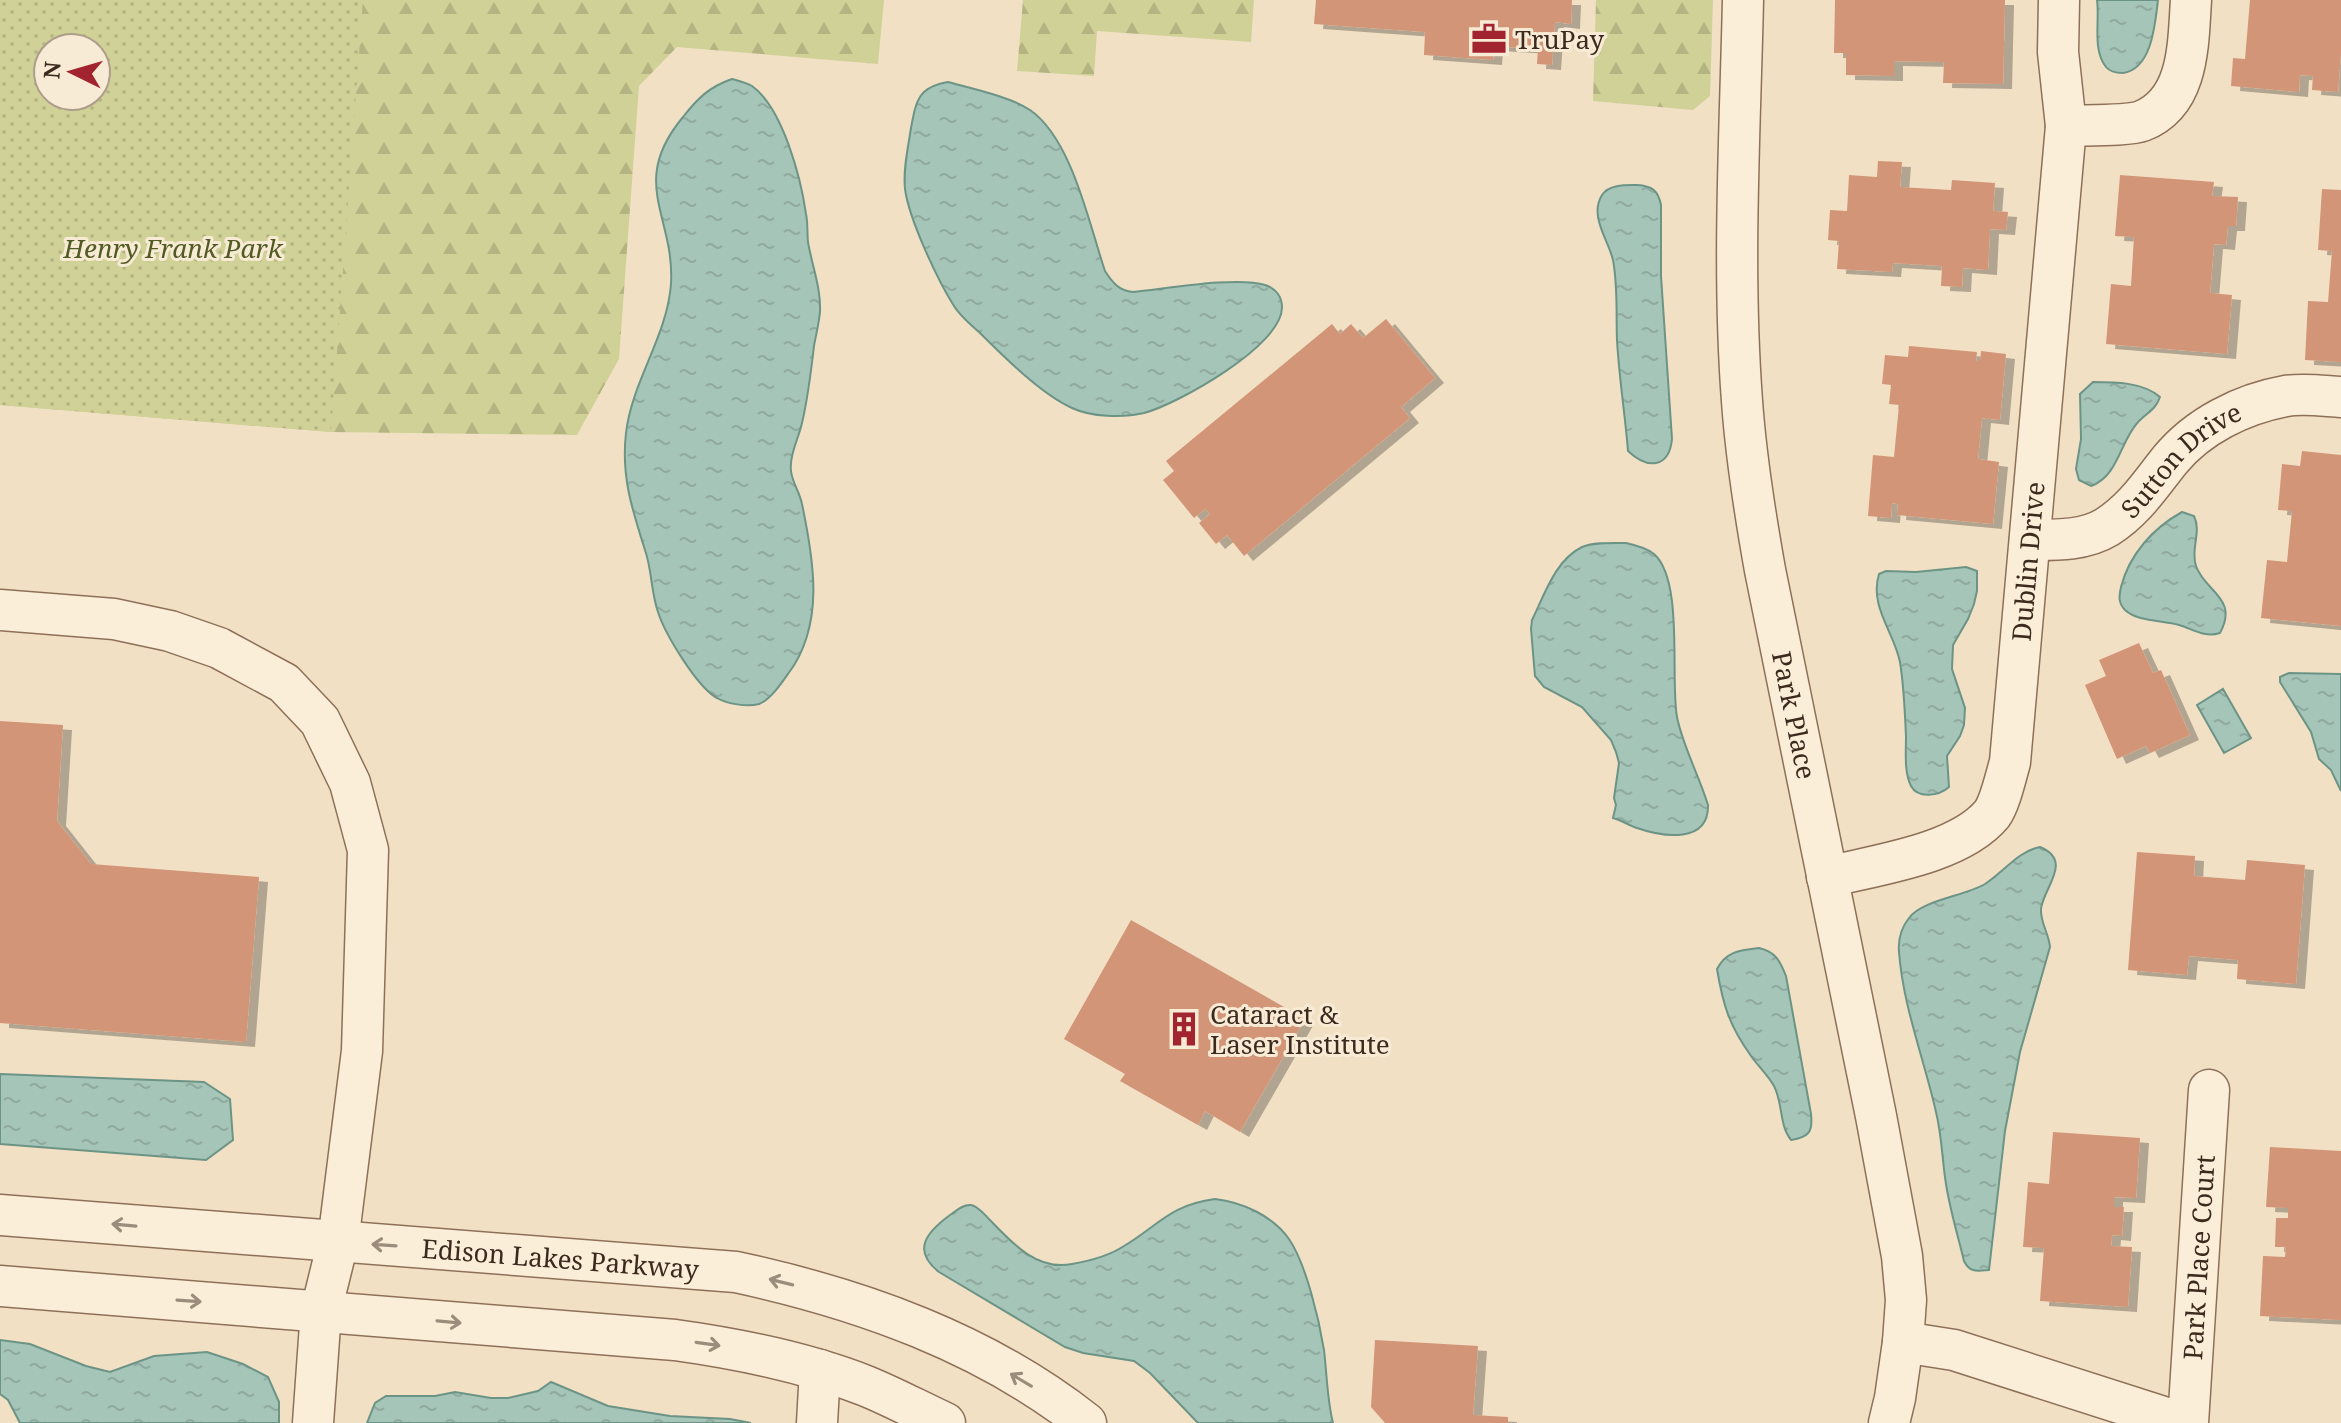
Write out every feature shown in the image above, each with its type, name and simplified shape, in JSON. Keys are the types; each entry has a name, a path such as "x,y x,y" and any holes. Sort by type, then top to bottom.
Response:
{"street":[{"name":"Park Place","path":"1743,0 1737,237 1742,402 1751,487 1765,570 1902,1256 1906,1300 1903,1342 1889,1423"},
{"name":"Dublin Drive","path":"1827,877 1942,848 1968,836 1993,812 2010,762 2066,126 2058,52 2059,0"},
{"path":"2066,126 2141,121 2166,105 2181,82 2187,56 2191,0"},
{"name":"Sutton Drive","path":"2030,540 2073,539 2105,528 2136,504 2172,457 2201,430 2239,410 2288,395 2341,397"},
{"path":"0,610 114,619 182,635 219,648 284,683 320,721 350,783 368,850 362,1051 338,1242 321,1311 313,1423"},
{"name":"Park Place Court","path":"2185,1423 2209,1090"},
{"name":"Edison Lakes Parkway","path":"0,1215 736,1272 785,1282 885,1313 967,1348 1062,1404 1086,1423"},
{"path":"0,1286 675,1340 736,1349 820,1370 867,1387 945,1423"},
{"path":"1903,1342 1954,1350 2185,1423"},
{"path":"817,1423 820,1370"}],"green space":[{"path":"0,0 884,0 878,64 677,47 639,86 619,359 577,435 331,432 0,405"},
{"name":"Henry Frank Park","path":"0,0 363,0 331,432 0,405"},
{"path":"1023,0 1254,0 1251,42 1097,31 1094,76 1017,71"},
{"path":"1596,0 1713,0 1710,96 1693,110 1593,101"}],"water":[{"path":"2097,0 2158,0 2150,44 2133,70 2114,72 2102,60 2098,43"},
{"path":"732,79 752,86 763,96 789,145 804,199 808,242 820,303 806,404 791,465 810,548 812,614 800,655 788,674 767,699 749,705 726,702 709,692 691,672 667,633 656,604 625,464 629,414 663,322 671,284 667,238 658,200 658,161 667,140 694,104 710,90"},
{"path":"948,82 1012,101 1030,110 1045,123 1068,161 1105,271 1116,285 1133,292 1219,282 1265,285 1277,293 1282,307 1278,322 1266,338 1248,355 1203,386 1144,413 1107,416 1080,411 1060,402 1035,384 956,310 912,216 905,189 905,166 917,103 924,92"},
{"path":"1637,185 1654,190 1661,205 1661,276 1672,439 1667,456 1656,463 1642,461 1628,451 1618,354 1615,270 1598,219 1599,203 1605,191 1618,186"},
{"path":"2093,382 2137,386 2160,397 2133,429 2108,474 2091,486 2079,480 2076,469 2081,439 2080,394"},
{"path":"2182,512 2194,516 2196,566 2226,611 2220,633 2204,634 2179,625 2137,617 2125,610 2120,602 2120,590 2136,553 2152,534"},
{"path":"1626,543 1654,554 1663,567 1669,585 1673,607 1677,717 1708,805 1706,818 1693,832 1659,834 1613,818 1619,763 1611,740 1582,707 1544,687 1535,676 1532,620 1557,569 1582,547"},
{"path":"1966,567 1977,571 1977,591 1968,619 1953,645 1952,669 1965,708 1964,725 1947,756 1949,787 1934,794 1918,793 1907,775 1900,662 1877,597 1879,574 1886,571 1916,572"},
{"path":"2289,673 2341,674 2341,791 2331,770 2319,759 2311,732 2280,682 2280,677"},
{"path":"2223,689 2251,738 2224,753 2197,705"},
{"path":"2040,847 2050,853 2056,867 2041,909 2050,947 2020,1052 2005,1131 1989,1270 1974,1270 1964,1261 1950,1203 1938,1121 1901,972 1900,939 1906,922 1915,912 1933,902 1985,884 2018,857"},
{"path":"1759,948 1777,958 1786,976 1811,1114 1808,1133 1791,1140 1774,1086 1732,1024 1717,969 1729,955"},
{"path":"0,1074 204,1082 230,1099 233,1140 206,1160 0,1144"},
{"path":"1215,1199 1236,1203 1266,1217 1282,1231 1295,1250 1319,1323 1333,1423 1198,1423 1150,1373 1134,1361 1065,1347 939,1272 930,1264 924,1249 929,1235 942,1221 960,1208 971,1205 1036,1259 1059,1265 1072,1264 1112,1253 1176,1211"},
{"path":"0,1340 30,1344 110,1372 154,1356 207,1352 243,1364 268,1377 279,1402 279,1423 20,1423 8,1400 0,1394"},
{"path":"551,1382 608,1406 670,1416 751,1423 367,1423 375,1403 386,1396 435,1396 455,1392 508,1398 538,1391"}],"building":[{"name":"TruPay","path":"1316,0 1572,0 1571,24 1555,22 1552,65 1537,64 1538,49 1494,46 1493,60 1424,55 1425,32 1314,24"},
{"path":"1835,0 2005,0 2003,84 1943,83 1944,62 1894,61 1894,76 1846,75 1846,53 1834,53"},
{"path":"2250,0 2341,0 2338,92 2312,90 2313,76 2300,75 2299,92 2231,86 2233,58 2245,59"},
{"path":"1878,161 1902,162 1900,187 1951,190 1952,180 1995,183 1993,211 2008,212 2006,230 1990,229 1988,270 1963,268 1962,287 1941,286 1942,266 1893,263 1892,272 1837,269 1839,241 1828,240 1830,210 1847,211 1849,175 1877,177"},
{"path":"2120,175 2214,182 2212,196 2238,197 2236,226 2228,226 2226,245 2214,244 2210,293 2232,295 2227,354 2106,344 2111,284 2131,286 2134,237 2115,236"},
{"path":"2322,189 2341,190 2341,362 2305,360 2308,301 2328,302 2332,251 2318,250"},
{"path":"1386,319 1435,378 1401,407 1410,418 1244,556 1227,535 1216,544 1199,523 1210,514 1205,509 1194,518 1163,480 1174,471 1166,461 1332,324 1340,334 1351,324 1363,338"},
{"path":"1909,346 1977,352 1976,361 1980,361 1981,351 2006,354 2000,420 1982,418 1978,459 1999,462 1993,524 1897,515 1898,504 1892,503 1891,518 1868,516 1873,455 1894,457 1899,405 1889,404 1891,385 1882,384 1885,355 1908,357"},
{"path":"2302,451 2341,455 2341,626 2261,618 2267,560 2287,562 2292,511 2278,510 2282,464 2300,466"},
{"path":"2139,643 2153,673 2161,670 2190,735 2150,753 2146,746 2117,759 2085,685 2106,676 2099,660"},
{"path":"0,721 63,725 57,821 91,864 259,877 246,1042 0,1023"},
{"path":"2137,852 2195,856 2194,876 2245,880 2247,860 2305,865 2296,984 2237,979 2238,960 2189,956 2187,975 2128,970"},
{"name":"Cataract & Laser Institute","path":"1131,920 1305,1019 1240,1132 1205,1111 1198,1125 1120,1081 1125,1074 1064,1039"},
{"path":"2053,1132 2140,1138 2136,1198 2114,1197 2114,1207 2124,1207 2122,1236 2112,1235 2111,1246 2132,1247 2128,1307 2040,1301 2044,1248 2023,1247 2028,1182 2049,1184"},
{"path":"2270,1147 2341,1151 2341,1320 2260,1316 2263,1256 2285,1257 2286,1247 2275,1247 2276,1218 2288,1218 2288,1208 2266,1207"},
{"path":"1375,1340 1478,1346 1473,1415 1508,1417 1508,1423 1385,1423 1371,1407"}],"place":[{"name":"TruPay","path":"1489,39"},
{"name":"Cataract & Laser Institute","path":"1184,1029"}]}
